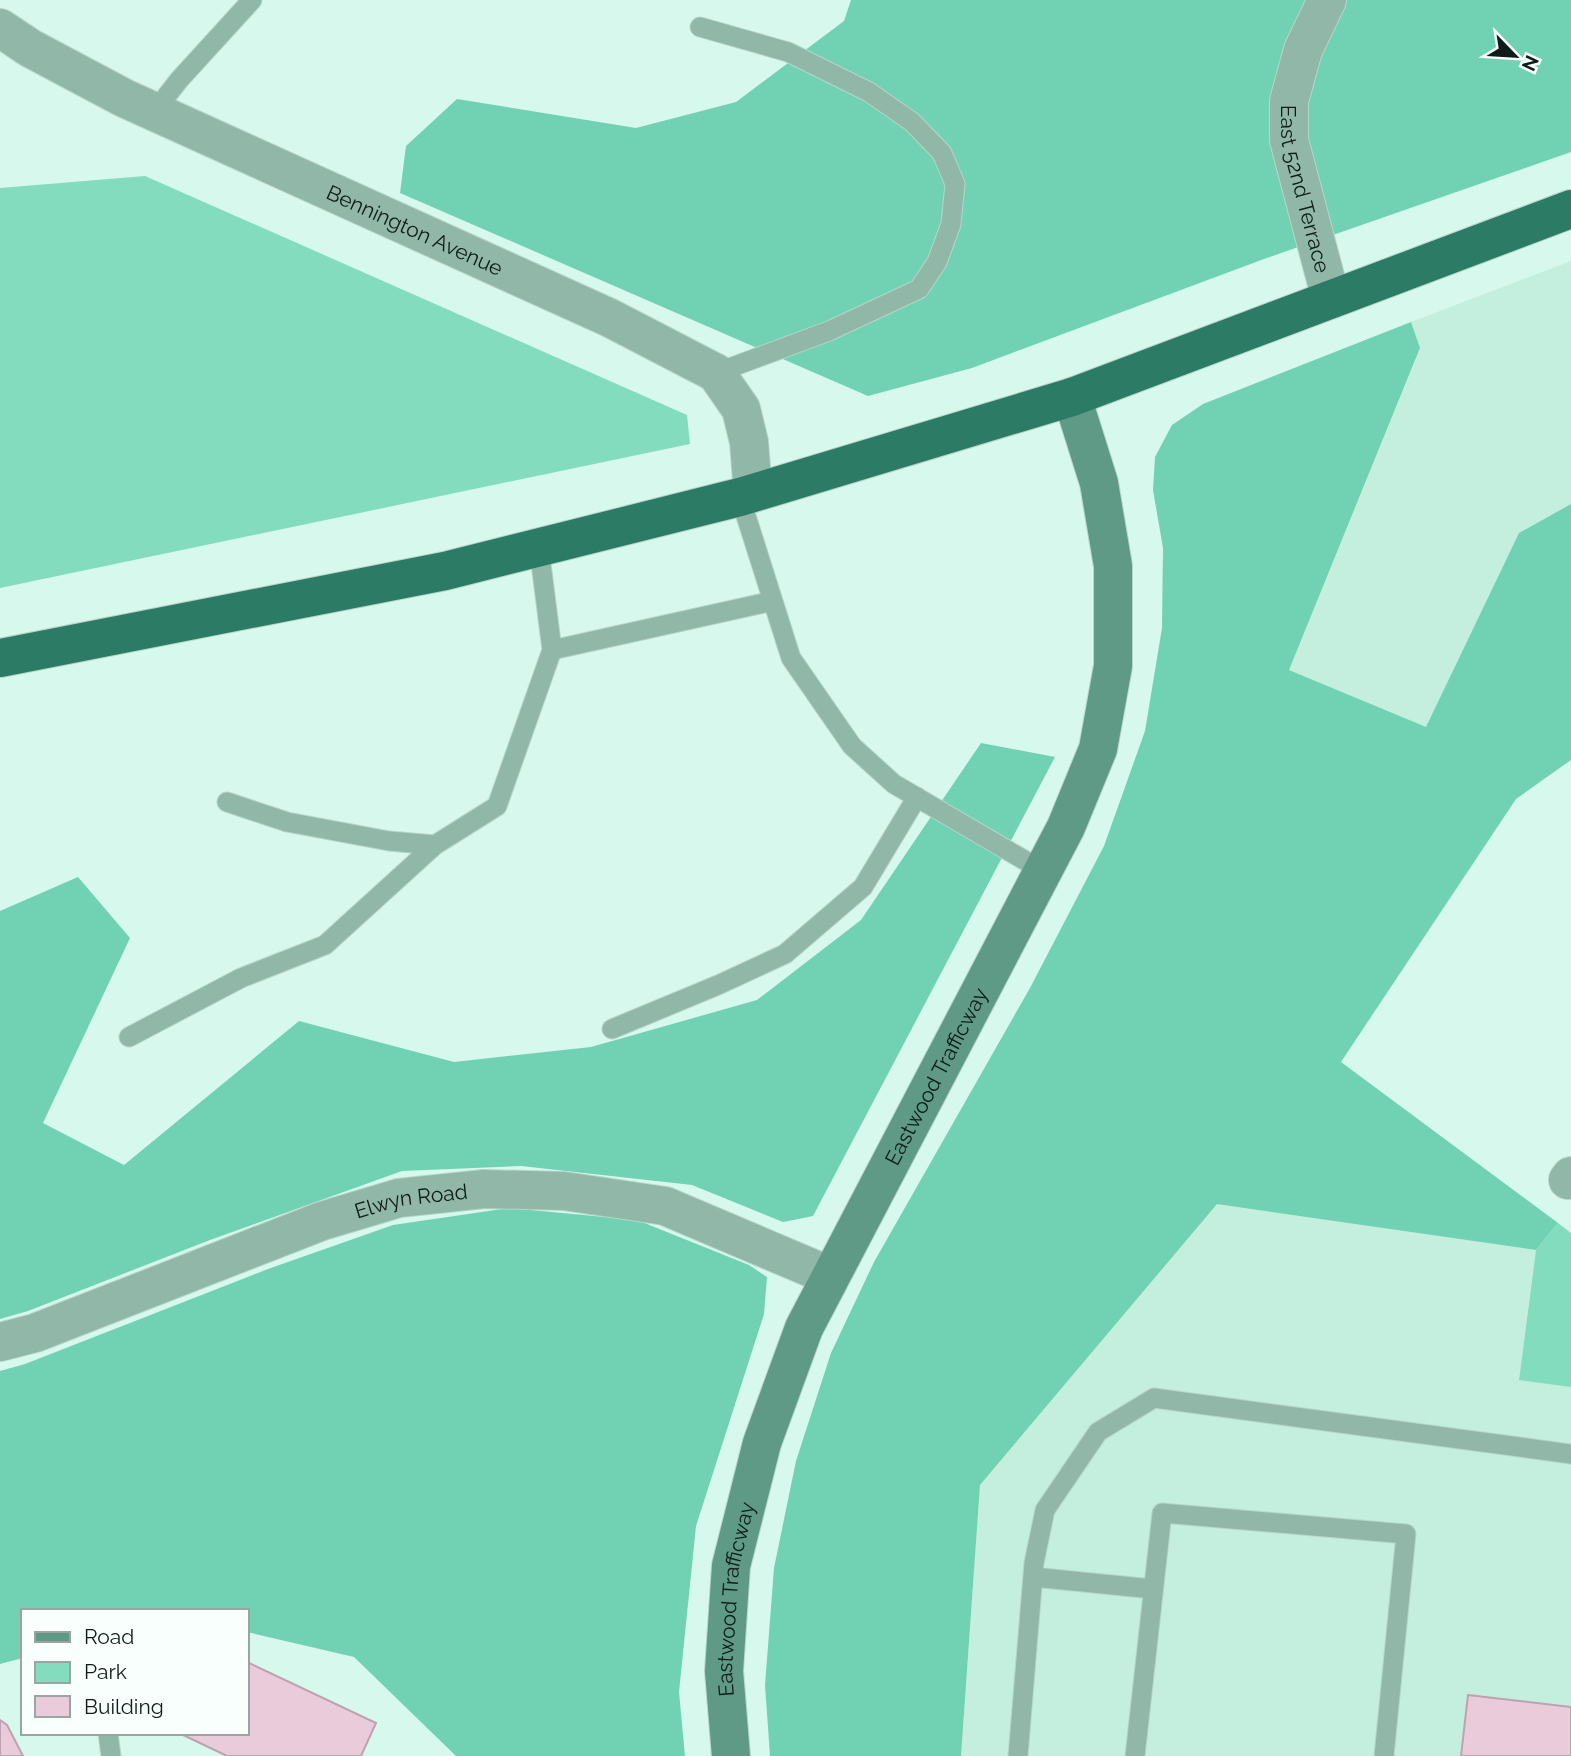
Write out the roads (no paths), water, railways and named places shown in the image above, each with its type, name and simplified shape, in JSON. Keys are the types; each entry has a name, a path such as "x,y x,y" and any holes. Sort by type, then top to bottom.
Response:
{"highway":[{"path":"0,658 445,571 746,495 1072,397 1571,209"}],"main road":[{"name":"Eastwood Trafficway","path":"731,1756 723,1671 731,1566 762,1443 804,1328 1066,827 1098,749 1113,666 1113,566 1099,483 1072,397"}],"street":[{"name":"East 52nd Terrace","path":"1326,0 1303,50 1289,101 1289,140 1331,299"},
{"name":"Bennington Avenue","path":"0,28 30,48 124,99 610,318 716,373 741,409 749,442 746,495"},
{"name":"Elwyn Road","path":"0,1342 35,1333 322,1221 399,1198 484,1189 564,1191 665,1206 830,1276"}],"lane":[{"path":"154,112 179,80 252,0"},
{"path":"700,27 788,52 869,92 912,122 942,153 955,184 951,224 937,262 919,289 829,331 716,373"},
{"path":"746,495 773,601 791,658 852,746 894,784 1043,871"},
{"path":"129,1037 241,978 325,945 435,845 497,806 552,650 539,548"},
{"path":"552,650 773,601"},
{"path":"612,1029 785,954 863,887 917,797"},
{"path":"226,802 287,822 389,841 435,845"},
{"path":"1018,1756 1033,1577 1045,1510 1098,1432 1154,1398 1571,1454"},
{"path":"1135,1756 1162,1513 1406,1534 1384,1756"},
{"path":"1033,1577 1153,1589"},
{"path":"108,1735 111,1756"}]}
